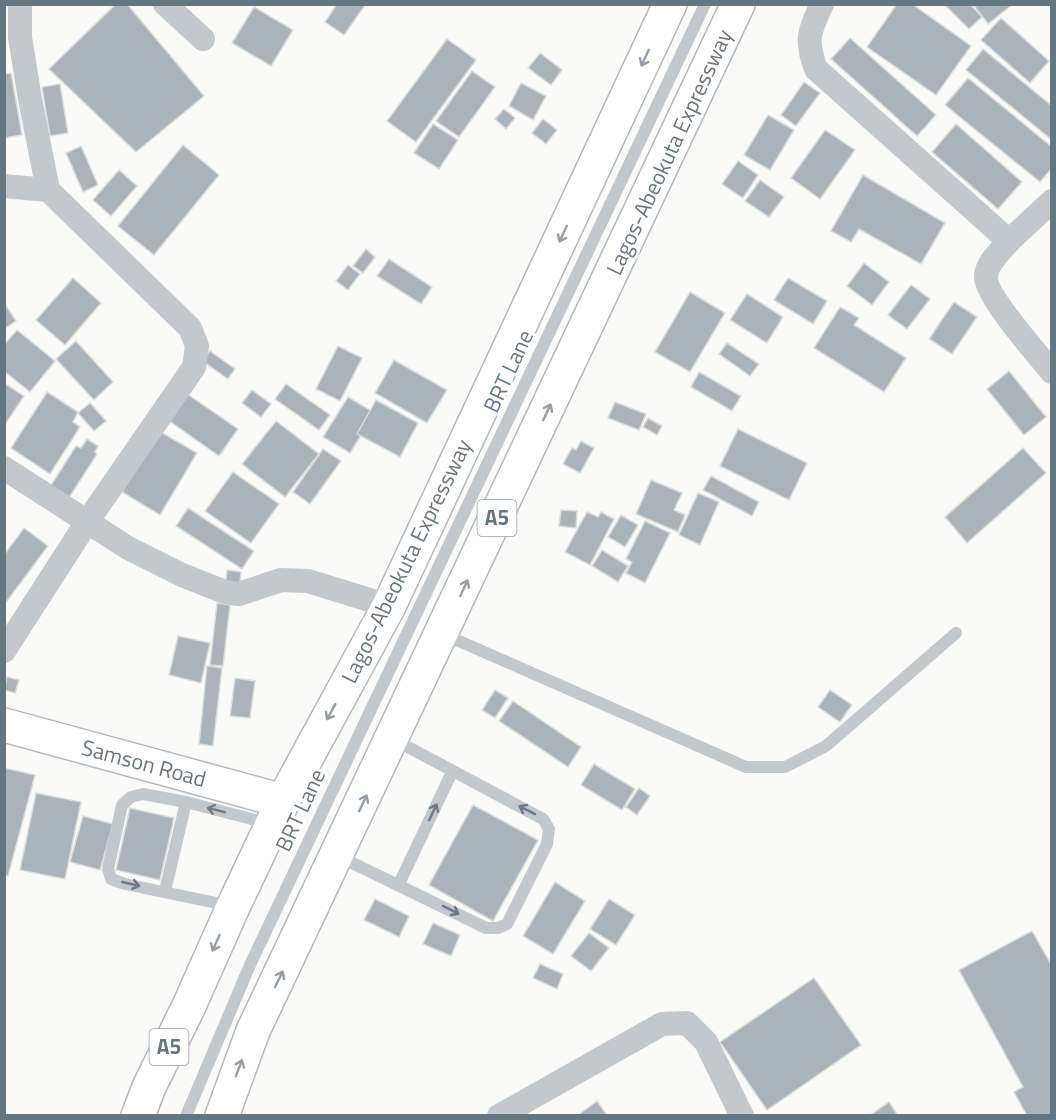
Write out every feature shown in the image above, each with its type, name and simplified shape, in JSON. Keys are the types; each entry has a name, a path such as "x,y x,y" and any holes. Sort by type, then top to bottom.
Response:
{"main road":[{"name":"Lagos-Abeokuta Expressway","path":"144,1101 232,907 278,813 389,606 669,4"},
{"name":"Lagos-Abeokuta Expressway","path":"225,1112 239,1026 338,856 738,4"},
{"name":"Samson Road","path":"4,725 278,813"}],"street":[{"path":"4,651 87,522 194,367 197,346 190,328 48,190 20,37 20,4"},
{"path":"165,4 203,39"},
{"path":"822,4 811,29 809,50 816,69 1009,241"},
{"path":"4,186 48,190"},
{"path":"1052,201 1009,241 990,264 986,277 991,294 1052,372"},
{"path":"4,468 128,548 225,592 239,594 281,580 308,581 389,606"},
{"path":"499,1116 662,1024 687,1023 706,1042 742,1116"}],"lane":[{"name":"BRT Lane","path":"188,1111 239,1026 705,4"},
{"path":"443,634 746,767 785,767 826,746 956,633"},
{"path":"338,856 486,928 498,928 507,924 548,844 549,829 543,819 393,739"},
{"path":"399,884 452,772"},
{"path":"232,907 111,879 108,869 122,805 131,797 143,794 186,802 278,813"},
{"path":"165,891 186,802"}],"building":[{"path":"116,4 127,4 204,96 136,152 49,69"},
{"path":"337,4 366,4 344,35 325,22"},
{"path":"897,4 912,4 971,46 936,95 867,47"},
{"path":"944,4 970,4 982,17 969,29"},
{"path":"973,4 1013,4 988,24"},
{"path":"254,7 293,30 271,66 232,43"},
{"path":"1001,18 1049,61 1030,83 981,40"},
{"path":"850,38 936,115 917,136 831,59"},
{"path":"447,39 476,60 416,142 387,121"},
{"path":"983,49 1052,106 1052,140 966,70"},
{"path":"540,53 562,70 551,85 528,68"},
{"path":"472,71 495,87 459,137 436,121"},
{"path":"11,73 22,135 4,138 4,74"},
{"path":"968,78 1052,147 1052,168 1040,182 945,105"},
{"path":"804,82 820,93 796,126 781,115"},
{"path":"521,83 546,96 533,120 509,106"},
{"path":"60,84 68,133 50,136 42,87"},
{"path":"504,109 515,118 506,129 495,119"},
{"path":"768,115 794,130 770,170 744,155"},
{"path":"543,119 557,130 546,144 532,133"},
{"path":"433,124 458,140 439,169 414,153"},
{"path":"956,124 1022,182 998,209 932,152"},
{"path":"825,130 855,150 820,199 791,178"},
{"path":"183,145 219,175 154,255 118,226"},
{"path":"81,146 98,185 83,192 66,153"},
{"path":"738,161 758,175 743,198 722,184"},
{"path":"119,170 137,186 111,216 93,200"},
{"path":"863,175 945,223 921,264 859,229 851,242 831,231"},
{"path":"760,180 784,197 769,217 745,201"},
{"path":"366,249 375,257 363,273 353,266"},
{"path":"389,259 432,287 421,304 377,276"},
{"path":"864,263 889,282 872,305 847,286"},
{"path":"348,265 360,274 348,290 336,281"},
{"path":"73,278 101,303 65,345 36,320"},
{"path":"788,278 827,301 813,324 774,300"},
{"path":"911,285 930,299 907,329 888,315"},
{"path":"690,292 725,313 690,372 655,352"},
{"path":"747,294 783,317 767,343 730,320"},
{"path":"954,302 977,317 952,354 929,339"},
{"path":"4,303 16,321 4,329"},
{"path":"840,307 859,318 854,325 906,358 884,392 814,348"},
{"path":"17,330 55,361 30,392 4,371 4,345"},
{"path":"76,341 113,382 94,400 56,359"},
{"path":"727,343 759,364 750,376 719,354"},
{"path":"338,346 362,358 340,401 316,389"},
{"path":"210,351 235,369 228,379 203,361"},
{"path":"394,360 447,390 427,423 375,393"},
{"path":"1009,371 1046,417 1024,435 987,389"},
{"path":"699,372 741,396 732,411 691,387"},
{"path":"4,383 24,396 4,426"},
{"path":"286,384 330,415 319,430 275,399"},
{"path":"252,390 271,404 261,417 242,403"},
{"path":"47,392 78,412 73,422 80,427 50,474 11,448"},
{"path":"187,394 238,429 219,456 168,420"},
{"path":"348,397 375,413 350,453 323,437"},
{"path":"376,400 418,423 400,457 357,434"},
{"path":"615,402 646,414 639,430 608,418"},
{"path":"90,403 106,421 94,431 78,413"},
{"path":"648,418 662,426 657,435 643,427"},
{"path":"276,421 319,454 285,497 242,464"},
{"path":"738,429 807,463 789,500 720,466"},
{"path":"159,431 197,453 160,515 122,492"},
{"path":"87,439 98,446 95,452 97,454 69,498 50,487 76,446 81,448"},
{"path":"581,441 594,448 580,473 563,464 572,448 576,450"},
{"path":"1023,448 1046,473 967,543 945,517"},
{"path":"323,449 341,461 310,504 293,492"},
{"path":"233,472 279,504 251,543 205,511"},
{"path":"711,476 759,502 752,516 703,490"},
{"path":"651,480 682,493 674,510 685,515 678,532 636,514"},
{"path":"698,493 719,502 700,545 679,535"},
{"path":"188,508 254,551 242,569 176,526"},
{"path":"561,510 577,511 576,528 559,526"},
{"path":"587,512 598,517 601,512 614,519 590,565 565,552"},
{"path":"621,515 638,525 625,547 608,537"},
{"path":"645,521 670,533 645,583 626,573 632,562 626,559"},
{"path":"24,528 48,546 4,605 4,555"},
{"path":"602,550 628,566 618,582 592,566"},
{"path":"227,570 241,572 239,592 225,591"},
{"path":"217,603 230,605 223,666 210,665"},
{"path":"178,636 210,643 201,683 169,675"},
{"path":"207,666 222,668 213,746 199,744"},
{"path":"7,677 19,680 15,693 4,690"},
{"path":"235,678 255,681 250,718 230,716"},
{"path":"495,690 508,698 495,718 482,710"},
{"path":"830,690 852,705 840,722 818,707"},
{"path":"513,701 581,747 568,767 499,721"},
{"path":"594,764 635,789 622,810 581,785"},
{"path":"4,768 35,775 8,876 4,875"},
{"path":"639,788 650,796 637,815 626,807"},
{"path":"36,793 81,802 65,879 20,870"},
{"path":"473,805 538,840 493,921 429,885"},
{"path":"130,808 174,818 160,880 116,870"},
{"path":"83,816 113,824 100,870 70,862"},
{"path":"555,882 585,901 553,954 523,936"},
{"path":"375,899 409,916 399,937 364,920"},
{"path":"609,899 635,915 616,945 590,929"},
{"path":"433,923 460,935 451,956 423,944"},
{"path":"1032,931 1052,966 1052,1114 1049,1116 1027,1116 1014,1092 1023,1087 959,970"},
{"path":"589,933 609,948 591,971 571,956"},
{"path":"540,964 563,974 557,989 533,978"},
{"path":"814,978 861,1045 767,1110 720,1042"},
{"path":"597,1101 606,1114 604,1116 577,1116"},
{"path":"889,1102 898,1116 869,1116"}]}
